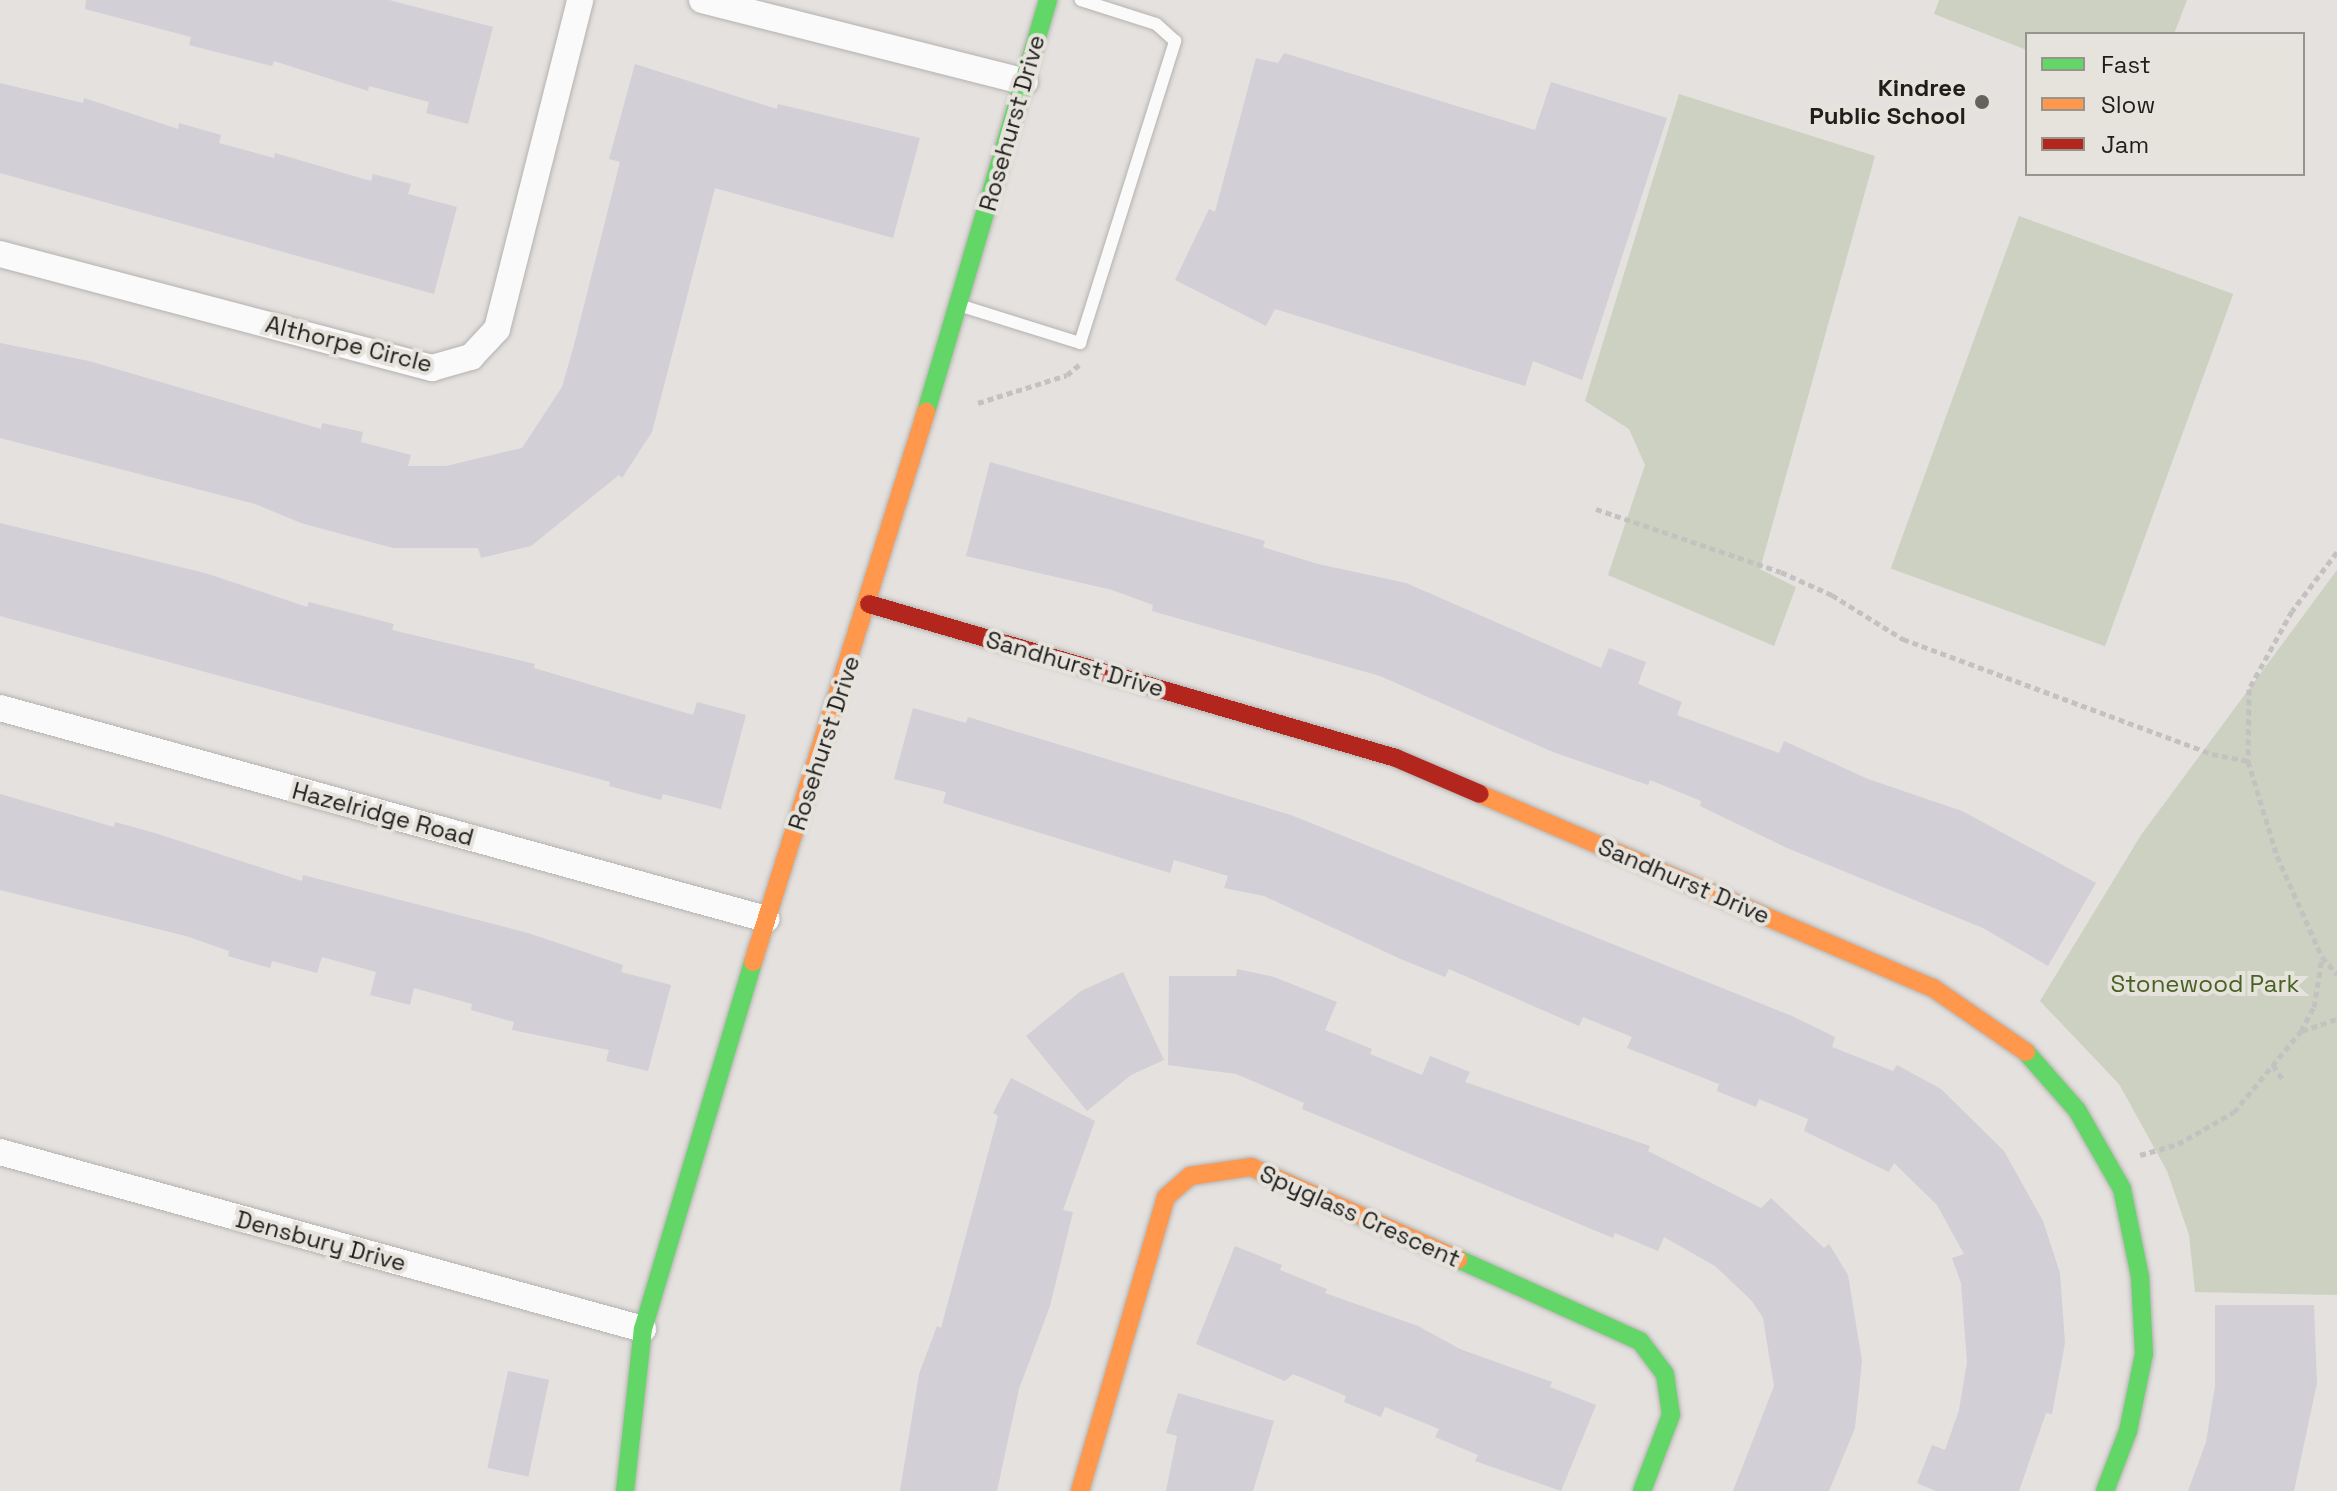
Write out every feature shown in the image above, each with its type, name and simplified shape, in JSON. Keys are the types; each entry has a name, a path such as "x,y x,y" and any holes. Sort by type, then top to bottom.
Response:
{"street":[{"name":"Althorpe Circle","path":"0,254 432,368 471,357 497,329 580,0"},
{"path":"702,0 1025,82"},
{"name":"Rosehurst Drive","path":"625,1491 643,1329 766,919 869,604 1048,0"},
{"name":"Sandhurst Drive","path":"869,604 1396,758 1933,988 2015,1040 2060,1087 2122,1189 2140,1277 2144,1354 2128,1431 2105,1491"},
{"name":"Hazelridge Road","path":"0,708 766,919"},
{"name":"Densbury Drive","path":"0,1152 643,1329"},
{"name":"Spyglass Crescent","path":"1080,1491 1166,1197 1190,1176 1251,1167 1640,1341 1665,1374 1671,1415 1642,1491"}],"lane":[{"path":"959,305 1080,343 1175,41 1156,24 1081,0"}],"path":[{"path":"978,403 1067,375 1088,357"},
{"path":"1596,509 1781,572 1832,595 1903,639 2212,754 2248,761"},
{"path":"2337,552 2292,611 2249,689 2248,761 2277,856 2322,957 2337,974"},
{"path":"2108,1164 2178,1144 2234,1112 2301,1031 2314,1007 2322,957"},
{"path":"2301,1031 2337,1019"},
{"path":"2273,1065 2283,1080"}],"green space":[{"path":"1939,0 2187,0 2175,32 2025,32 2025,49 1934,14"},
{"path":"1679,94 1875,156 1760,569 1796,587 1774,646 1608,575 1645,465 1629,429 1585,401"},
{"path":"2019,216 2233,294 2105,646 1891,568"},
{"name":"Stonewood Park","path":"2337,570 2337,1295 2195,1292 2189,1235 2167,1171 2119,1084 2040,1001 2141,835"}],"building":[{"path":"86,0 389,0 493,27 468,124 426,113 429,102 369,86 368,91 274,61 272,66 189,45 191,37 85,9"},
{"path":"1284,53 1535,130 1551,82 1667,118 1582,380 1533,361 1525,386 1275,309 1266,326 1175,280 1209,209 1215,212 1256,58 1278,63"},
{"path":"635,64 777,109 778,104 920,138 893,238 715,188 652,432 622,478 619,475 531,546 481,558 478,548 393,548 301,523 255,504 0,438 0,343 89,361 321,429 322,423 363,432 361,442 411,455 408,466 446,466 522,448 562,387 620,162 609,159"},
{"path":"0,83 83,103 84,98 178,129 179,123 221,135 219,143 274,158 275,153 371,181 373,174 411,184 408,194 457,207 434,294 0,173"},
{"path":"990,462 1265,541 1263,547 1318,564 1406,583 1601,668 1609,648 1646,662 1638,684 1682,702 1677,715 1779,753 1784,741 1868,779 1962,811 2096,883 2048,966 1983,928 1787,848 1700,806 1701,801 1650,780 1648,785 1553,752 1380,676 1152,611 1153,605 1112,590 966,556"},
{"path":"0,523 205,573 307,607 309,602 394,624 392,630 535,664 534,668 693,715 697,702 746,715 721,809 663,794 661,800 609,786 610,782 0,616"},
{"path":"913,708 966,723 968,717 1291,815 1792,1016 1835,1037 1832,1047 1893,1071 1897,1065 1941,1089 2004,1151 2043,1221 2060,1273 2065,1343 2052,1414 2046,1413 2019,1491 1936,1491 1917,1483 1932,1445 1945,1450 1959,1410 1967,1362 1961,1283 1952,1258 1964,1254 1937,1205 1894,1163 1889,1172 1804,1131 1808,1119 1759,1099 1756,1107 1717,1091 1719,1084 1627,1048 1632,1037 1583,1017 1579,1026 1449,969 1445,977 1403,960 1264,896 1224,888 1228,876 1174,860 1170,873 943,803 946,792 894,779"},
{"path":"0,794 114,827 115,822 155,833 302,881 303,875 528,933 623,965 621,972 671,985 648,1071 606,1061 609,1050 512,1030 514,1022 471,1010 472,1004 414,988 410,1005 370,995 376,972 322,957 317,973 272,961 270,968 228,956 229,951 186,936 0,890"},
{"path":"1237,969 1274,977 1337,1002 1325,1030 1372,1049 1370,1054 1422,1075 1430,1056 1470,1072 1465,1082 1650,1146 1648,1151 1761,1208 1771,1198 1824,1248 1829,1244 1848,1275 1862,1361 1855,1428 1829,1491 1733,1491 1774,1386 1763,1318 1752,1301 1715,1266 1664,1237 1658,1251 1615,1233 1613,1238 1302,1109 1304,1103 1236,1074 1168,1065 1169,976 1236,976"},
{"path":"1123,972 1164,1060 1131,1075 1087,1111 1026,1036 1081,991"},
{"path":"1011,1078 1095,1121 1063,1210 1073,1212 1050,1306 1019,1389 997,1491 900,1491 919,1374 937,1326 941,1328 998,1116 993,1113"},
{"path":"1235,1246 1282,1265 1280,1270 1327,1289 1325,1293 1418,1326 1460,1349 1552,1382 1550,1387 1596,1405 1561,1491 1475,1461 1478,1455 1435,1437 1439,1429 1385,1407 1381,1417 1344,1402 1346,1396 1293,1374 1285,1381 1196,1344"},
{"path":"2215,1305 2314,1305 2317,1383 2294,1491 2188,1491 2206,1442 2215,1386"},
{"path":"508,1371 549,1380 528,1477 487,1468"},
{"path":"1178,1393 1274,1421 1253,1491 1166,1491 1177,1436 1166,1433"}],"traffic: fast":[{"path":"926,412 1048,0"},
{"path":"625,1491 643,1329 753,962"},
{"path":"2026,1052 2077,1110 2122,1189 2140,1277 2144,1354 2128,1431 2105,1491"},
{"path":"1458,1259 1640,1341 1665,1374 1671,1415 1642,1491"}],"traffic: slow":[{"path":"753,962 926,412"},
{"path":"1480,794 1933,988 2026,1052"},
{"path":"1080,1491 1166,1197 1190,1176 1251,1167 1458,1259"}],"traffic: jam":[{"path":"869,604 1396,758 1480,794"}],"place":[{"name":"Kindree Public School","path":"1982,102"}]}
